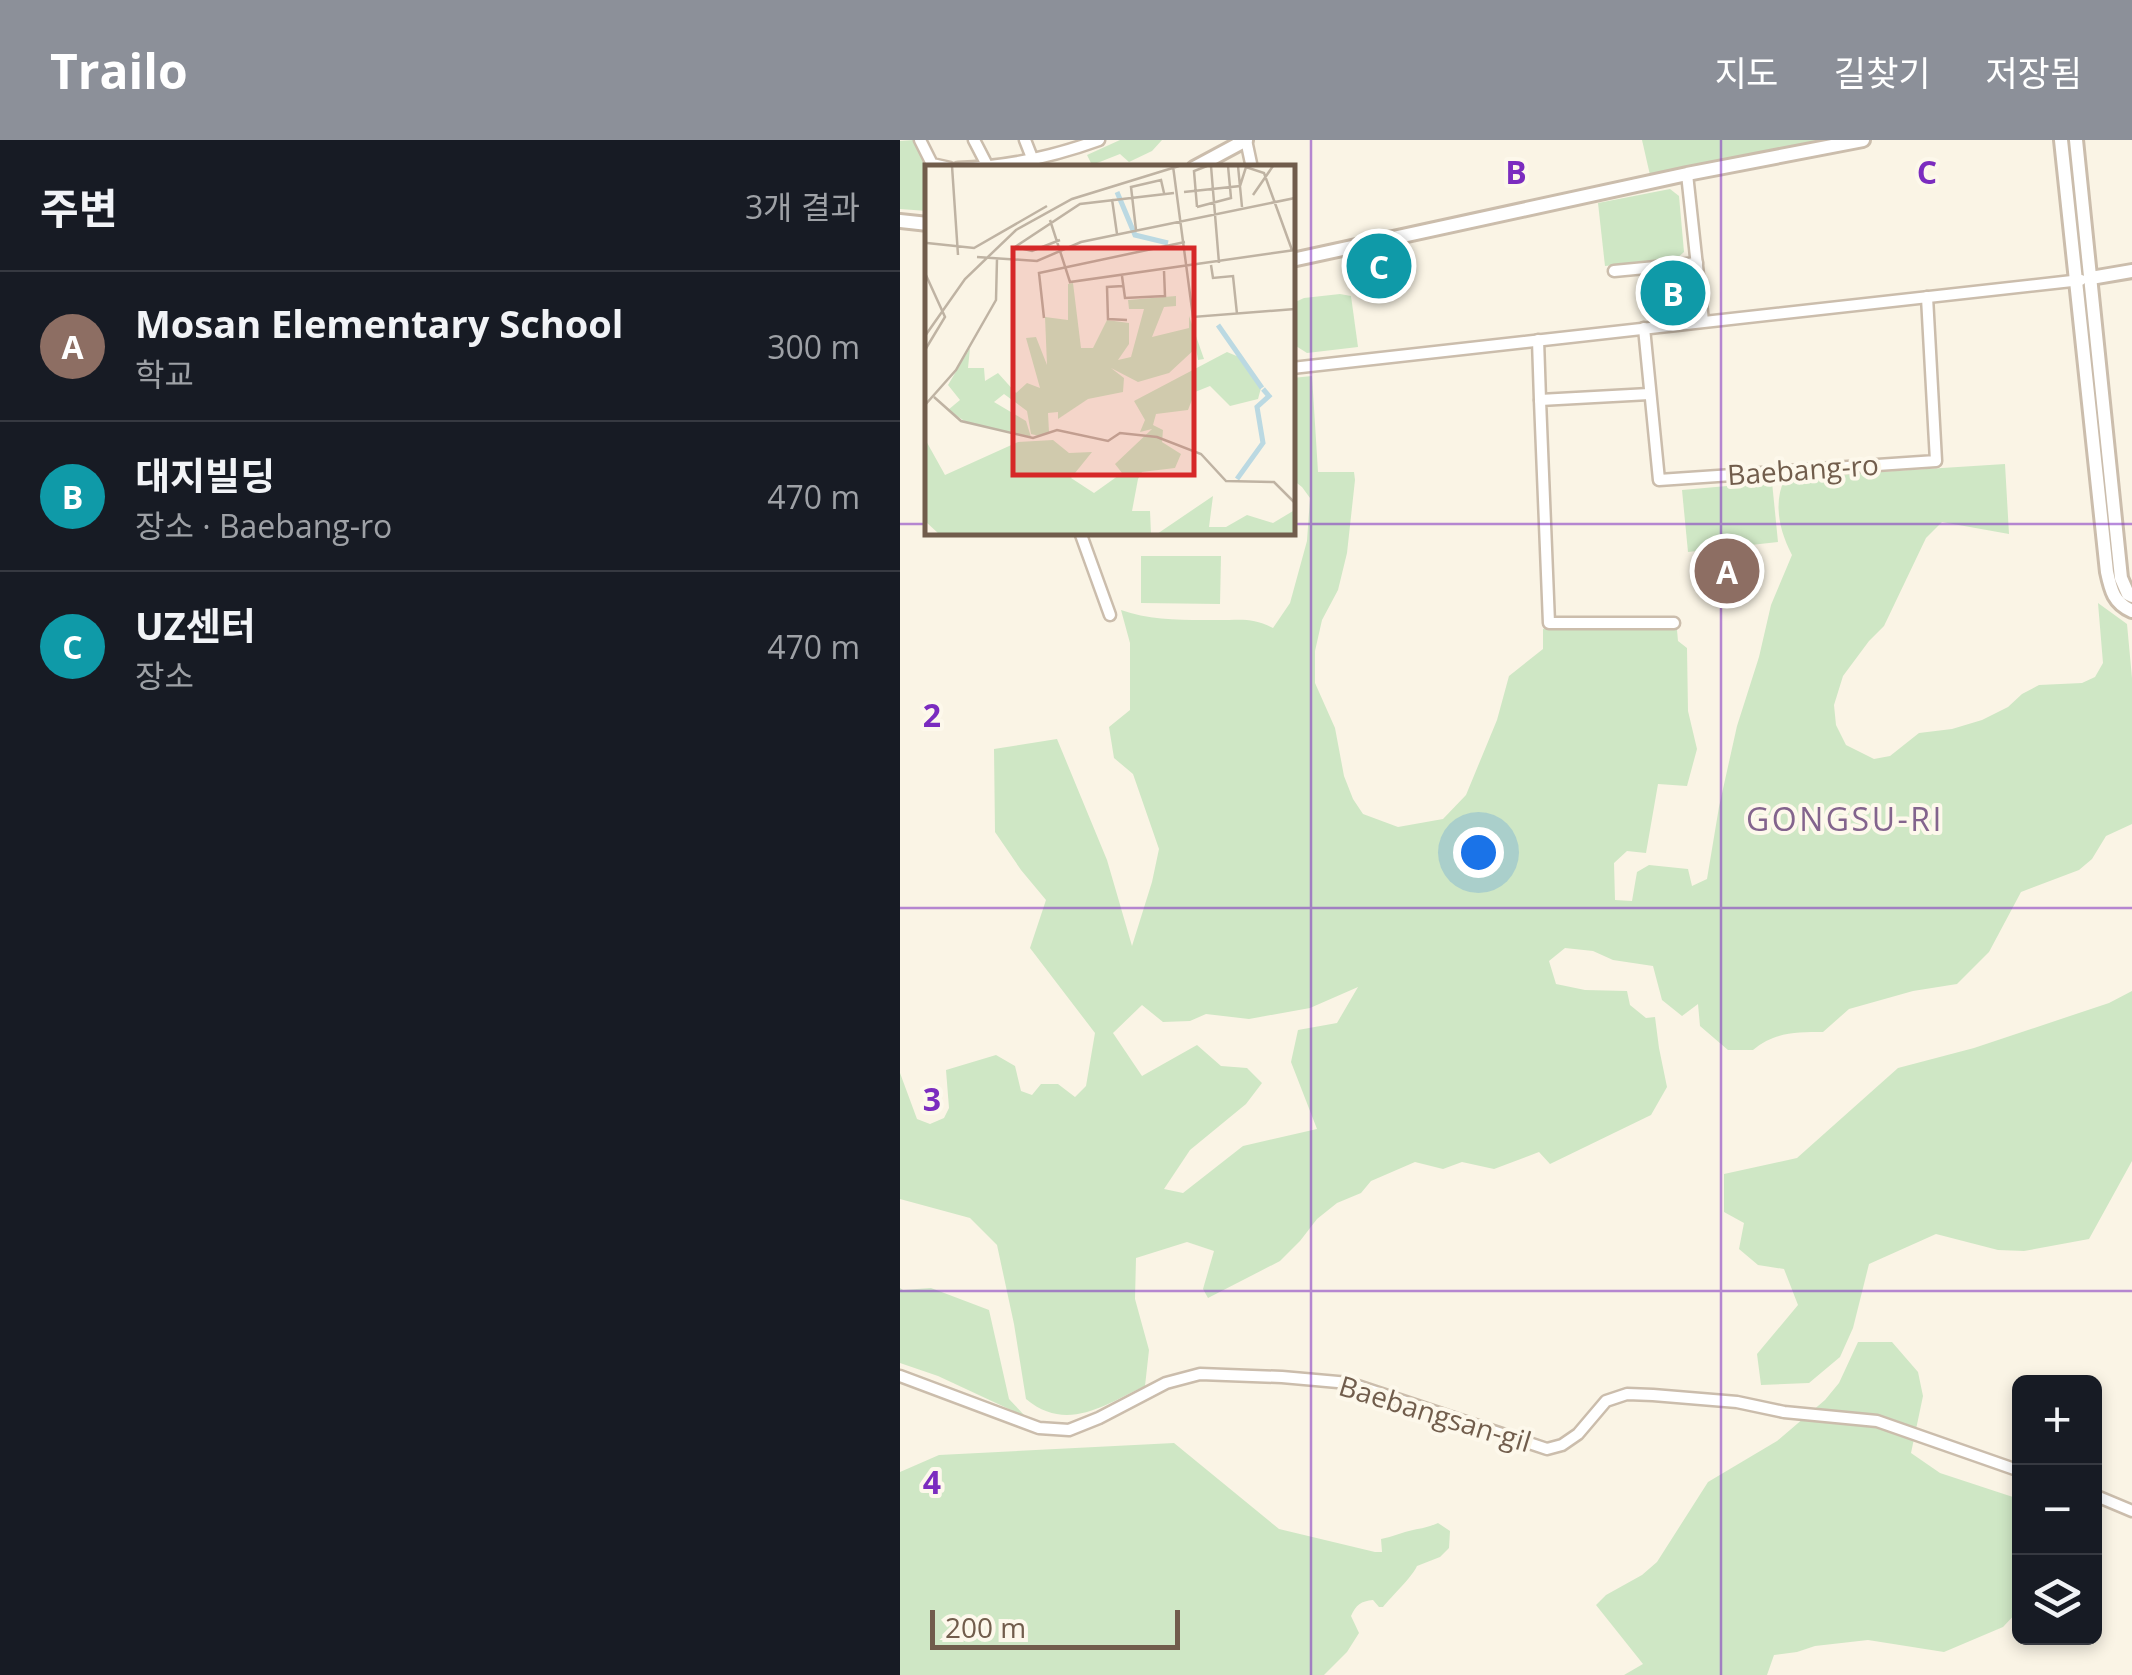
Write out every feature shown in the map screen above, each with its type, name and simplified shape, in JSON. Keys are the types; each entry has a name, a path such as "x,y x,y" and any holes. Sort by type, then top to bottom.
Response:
{"street":[{"path":"920,140 932,164 936,165"},
{"path":"974,140 987,165"},
{"path":"1025,140 1035,164 1081,143 1098,140"},
{"path":"1200,165 1246,140 1251,165"},
{"path":"1295,259 1863,140"},
{"path":"2062,140 2108,572 2111,592 2121,606 2132,612"},
{"path":"2076,140 2121,578 2132,596"},
{"path":"1688,174 1703,321"},
{"path":"900,221 925,224"},
{"path":"1614,270 1697,263"},
{"path":"1295,368 2132,271"},
{"name":"Baebang-ro","path":"1644,328 1659,480 1936,461 1927,297"},
{"path":"1538,340 1549,623 1674,623"},
{"path":"1540,400 1649,394"},
{"path":"1081,535 1110,614"},
{"name":"Baebangsan-gil","path":"900,1376 1039,1428 1068,1430 1166,1383 1200,1374 1349,1383 1547,1449 1578,1434 1606,1401 1628,1394 1710,1399 1877,1422 2012,1468"},
{"path":"2102,1498 2132,1511"}],"green space":[{"path":"914,140 925,165 925,211 900,209 900,141"},
{"path":"1120,140 1162,140 1152,151 1129,162 1120,154 1092,165 1087,155"},
{"path":"1642,140 1821,140 1650,175"},
{"path":"1670,189 1679,196 1684,252 1675,260 1605,266 1598,203"},
{"path":"1351,296 1358,347 1307,353 1296,346 1295,302 1304,298"},
{"path":"1312,376 1318,472 1354,472 1355,480 1347,553 1338,590 1322,620 1315,651 1315,683 1335,728 1344,776 1363,814 1398,827 1443,819 1466,795 1497,720 1509,676 1543,649 1543,629 1677,630 1678,641 1687,648 1688,711 1697,749 1687,786 1658,784 1646,853 1627,851 1614,863 1615,900 1632,901 1637,872 1649,865 1688,869 1692,886 1707,879 1737,726 1771,605 1792,555 1779,516 1785,478 2005,464 2009,534 1942,522 1926,538 1884,626 1843,676 1834,705 1836,725 1846,745 1874,759 1890,756 1919,733 1982,720 2039,685 2082,683 2095,677 2103,663 2098,603 2127,624 2132,678 2132,824 2106,836 2092,859 2079,870 2021,892 1989,952 1957,984 1913,991 1849,1009 1823,1032 1778,1036 1753,1050 1728,1050 1700,1026 1698,1004 1682,1016 1662,1000 1653,966 1565,948 1549,961 1556,984 1585,990 1627,991 1630,1005 1646,1018 1655,1017 1667,1087 1651,1115 1550,1164 1539,1152 1494,1169 1462,1162 1443,1169 1415,1162 1371,1181 1361,1193 1337,1203 1317,1219 1280,1261 1208,1298 1203,1289 1214,1251 1187,1242 1136,1258 1135,1299 1149,1350 1145,1386 1085,1412 1056,1414 1026,1399 997,1245 970,1218 900,1199 900,1073 917,1119 930,1124 944,1118 949,1108 946,1070 996,1055 1015,1066 1021,1091 1032,1095 1041,1084 1058,1084 1075,1097 1086,1086 1095,1033 1030,948 1046,900 995,832 994,749 1057,739 1107,860 1132,946 1159,849 1133,774 1114,758 1109,727 1130,710 1130,643 1121,610 1169,619 1246,620 1273,628 1290,603 1307,541 1310,498 1295,482 1295,378","holes":["1358,987 1337,1023 1298,1030 1291,1062 1317,1129 1243,1146 1183,1193 1164,1189 1190,1150 1246,1104 1262,1083 1247,1068 1221,1066 1197,1045 1142,1076 1113,1033 1142,1005 1163,1022 1190,1021 1206,1014 1249,1019 1310,1008"]},
{"path":"1772,482 1778,542 1688,552 1682,490"},
{"path":"1141,556 1221,556 1220,604 1141,603"},
{"path":"2132,991 2132,1161 2089,1239 2024,1251 1998,1250 1936,1234 1869,1264 1853,1328 1840,1357 1809,1383 1761,1385 1757,1354 1798,1305 1784,1269 1758,1265 1739,1249 1744,1223 1724,1212 1724,1174 1797,1158 1898,1068 1974,1048 2109,1003"},
{"path":"900,1288 931,1288 989,1310 1009,1399 1026,1417 938,1376 900,1363"},
{"path":"1858,1342 1892,1342 1918,1372 1923,1396 1911,1453 1940,1473 2012,1497 2012,1617 2003,1627 1944,1652 1868,1640 1774,1655 1767,1675 1624,1675 1643,1664 1596,1605 1657,1562 1708,1482 1777,1441 1839,1383"},
{"path":"1174,1443 1279,1529 1382,1552 1381,1539 1438,1523 1450,1531 1449,1548 1440,1557 1417,1566 1383,1607 1373,1600 1357,1606 1351,1616 1359,1633 1324,1675 900,1675 900,1472 939,1455"}],"place":[{"name":"UZ센터","path":"1379,266"},
{"name":"대지빌딩","path":"1673,293"},
{"name":"Mosan Elementary School","path":"1727,571"}],"district":[{"name":"GONGSU-RI","path":"1845,820"}]}
